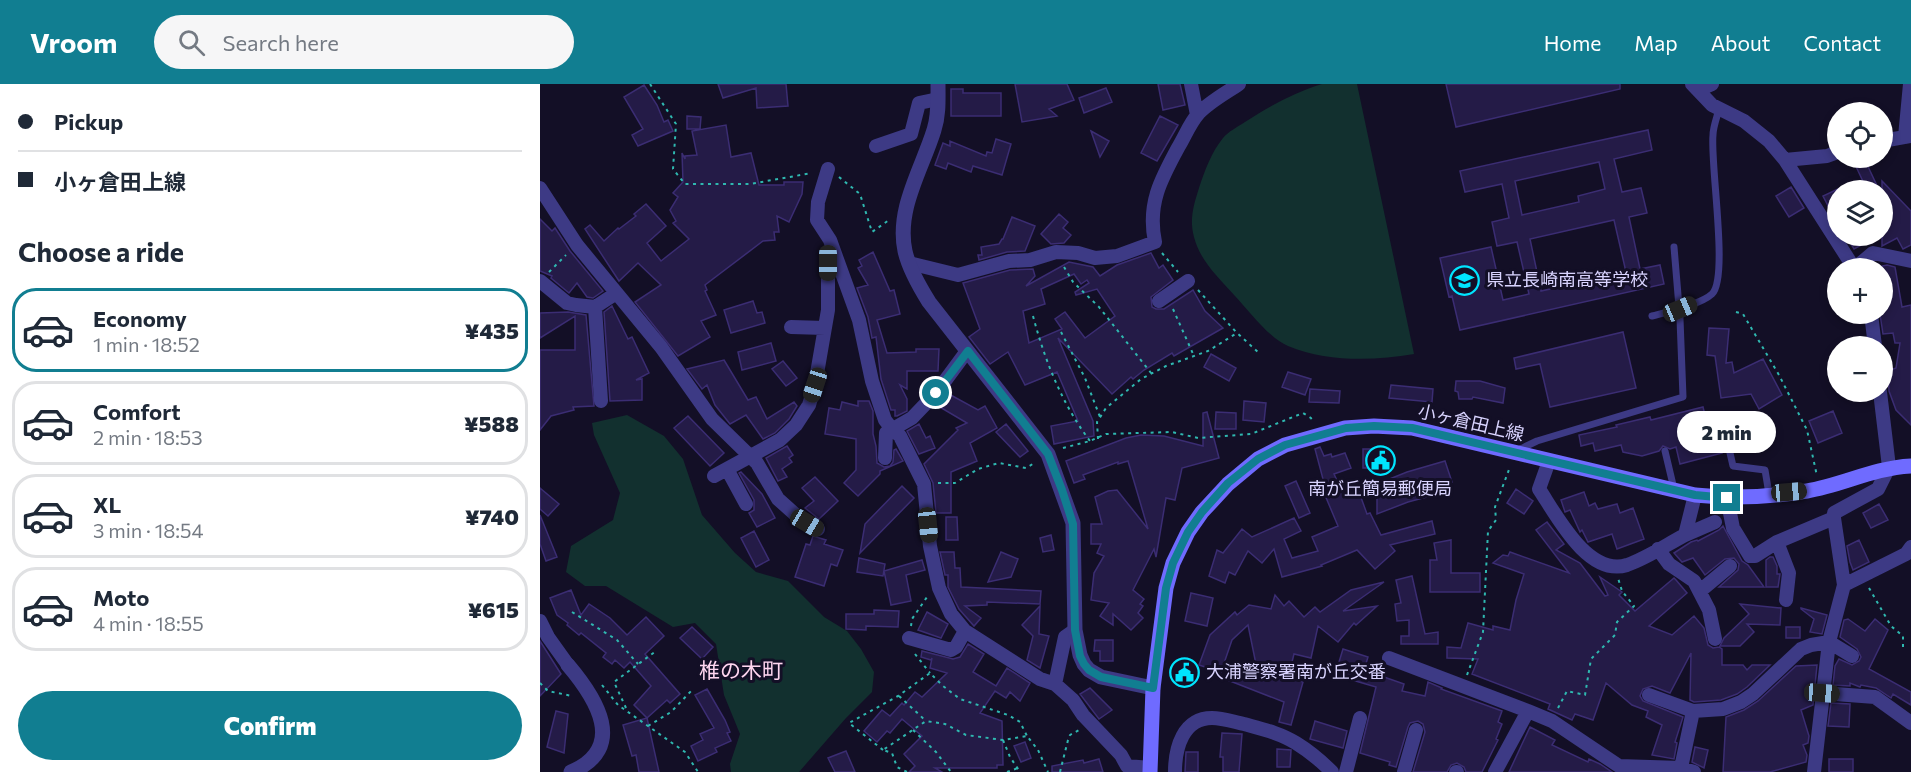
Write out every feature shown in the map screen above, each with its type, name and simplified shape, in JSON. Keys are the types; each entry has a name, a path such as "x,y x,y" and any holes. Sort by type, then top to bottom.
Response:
{"main road":[{"name":"小ヶ倉田上線","path":"1150,770 1153,688 1170,571 1188,532 1202,512 1228,483 1258,459 1285,445 1346,428 1374,426 1412,428 1695,495 1727,498 1808,491 1889,467 1911,466"}],"street":[{"path":"1191,84 1197,115"},
{"path":"909,263 958,275 1009,261 1030,260 1056,252 1078,253 1095,258 1117,256 1155,242 1151,225 1158,187 1197,115 1239,84"},
{"path":"1695,87 1712,84"},
{"path":"1893,139 1908,137 1910,84"},
{"path":"1695,87 1712,105 1744,121 1769,141 1785,160 1849,258"},
{"path":"876,146 910,134 919,103 938,91"},
{"path":"938,91 934,129 906,208 905,250 909,263 929,302 1048,454 1073,524 1075,630 1080,656 1089,670 1101,677 1153,688"},
{"path":"1785,160 1827,154"},
{"path":"828,169 818,202 817,220 830,240 864,335 872,381 885,420 900,436 924,484 930,546 939,588 951,614 966,631 1073,700 1083,715 1121,755 1127,766 1150,770"},
{"path":"540,188 577,245 615,294 661,347 712,419 757,463 778,499 797,516 818,529"},
{"path":"1867,258 1873,253 1911,261"},
{"path":"714,476 780,440 796,425 808,405 815,385 828,310 828,263 837,261"},
{"path":"544,277 567,303 595,307 615,294"},
{"path":"1163,298 1188,281"},
{"path":"595,307 601,401"},
{"path":"790,327 825,328"},
{"path":"885,458 886,433 912,418 936,393 968,351"},
{"path":"1812,772 1829,642 1844,585 1834,513 1878,489 1889,467 1881,402"},
{"path":"1549,461 1539,489 1573,538 1594,561 1610,566 1625,566 1715,522"},
{"path":"727,469 746,504"},
{"path":"1685,535 1695,495"},
{"path":"1727,498 1733,528 1750,556 1755,556 1777,542 1834,518"},
{"path":"1777,542 1789,573 1786,600"},
{"path":"1844,585 1906,554 1911,547"},
{"path":"1658,549 1669,564 1694,581 1709,610 1715,639"},
{"path":"1700,591 1730,566"},
{"path":"540,621 548,637 586,689 603,725 602,743 595,756 578,771"},
{"path":"1045,684 1065,637 1075,630"},
{"path":"909,638 951,650 956,647 966,631"},
{"path":"1045,684 1056,635"},
{"path":"1649,695 1693,711 1723,709 1741,702 1801,649 1829,642 1852,656"},
{"path":"1389,658 1552,721 1618,769 1687,770 1693,711"},
{"path":"1822,693 1875,697 1911,723"},
{"path":"1495,772 1528,711"},
{"path":"1175,772 1179,741 1188,729 1201,720 1210,718 1271,731 1294,742 1332,772"},
{"path":"1346,772 1360,718"},
{"path":"1404,772 1416,730"}],"lane":[{"path":"1652,316 1680,309 1710,296 1716,289 1719,264 1713,135 1719,109"},
{"path":"1513,452 1537,441 1683,397 1680,309 1674,247"},
{"path":"1665,451 1674,490"},
{"path":"1730,453 1733,466 1765,470 1769,494"}],"path":[{"path":"650,84 676,124 673,169 685,184 750,184 828,169 860,194 872,232 906,208"},
{"path":"1155,242 1174,268 1207,298 1258,352"},
{"path":"544,277 577,245"},
{"path":"1056,252 1072,282 1099,307 1151,373"},
{"path":"1163,298 1194,356"},
{"path":"1736,312 1743,314 1779,375 1807,430 1820,487"},
{"path":"1033,316 1040,342 1063,400 1090,441"},
{"path":"1060,332 1085,378 1100,417"},
{"path":"1098,439 1097,422 1106,408 1141,379 1208,351 1238,333"},
{"path":"924,484 955,483 978,469 999,463 1026,468 1048,454 1098,439 1106,434 1172,432 1198,438 1251,434 1303,413 1311,418 1316,436"},
{"path":"1463,686 1483,632 1488,531 1496,520 1495,507 1510,472 1513,452"},
{"path":"1552,721 1566,691 1586,695 1591,660 1615,635 1617,622 1634,606 1622,591 1617,566"},
{"path":"1863,575 1891,626 1903,636 1903,648"},
{"path":"572,612 617,640 638,664"},
{"path":"627,711 614,682 656,651"},
{"path":"896,772 897,767 892,753 883,750 849,723 898,696 930,673 960,699 1008,715 1020,722 1038,750 1048,772"},
{"path":"540,683 548,691 576,697 586,689 601,683 618,705 685,752 698,772"},
{"path":"648,726 671,712 693,689"},
{"path":"898,696 926,721 945,724 966,735 1003,740 1027,736"},
{"path":"1060,772 1070,735 1082,729 1083,715"},
{"path":"883,750 926,721"},
{"path":"913,730 936,752 951,772"},
{"path":"1003,740 1020,772"},
{"path":"897,767 907,772"},
{"path":"1007,772 1018,768"}],"green space":[{"path":"1322,84 1357,84 1414,354 1350,359 1318,355 1288,346 1267,331 1253,316 1211,269 1197,246 1192,224 1194,206 1209,162 1223,138 1273,105 1301,91"},
{"path":"627,415 664,436 683,459 702,515 735,553 756,572 788,581 824,617 847,631 874,672 872,692 799,772 731,772 730,764 740,734 724,695 716,644 695,623 673,627 606,586 585,586 566,572 571,546 613,520 620,493 594,435 592,423"}],"building":[{"path":"718,84 786,84 788,106 757,108 756,88 723,98"},
{"path":"1015,84 1067,84 1074,100 1049,109 1057,116 1022,122"},
{"path":"1158,84 1180,84 1185,105 1163,110"},
{"path":"1446,84 1620,84 1620,89 1456,127"},
{"path":"644,85 657,105 664,122 668,120 673,131 638,146 632,135 643,129 624,97"},
{"path":"1106,88 1112,102 1084,113 1079,98"},
{"path":"951,89 963,89 963,93 1001,93 1001,116 951,116"},
{"path":"687,116 701,117 700,129 687,129"},
{"path":"1160,116 1178,125 1157,161 1141,153"},
{"path":"726,125 731,157 751,153 759,185 803,182 802,194 789,222 777,216 779,232 774,232 775,240 763,241 705,285 707,290 705,291 716,315 701,321 710,337 678,356 635,302 661,285 638,263 619,281 585,229 590,225 604,241 636,216 634,214 646,204 666,226 647,243 661,261 689,239 673,223 676,221 670,210 678,197 673,193 683,182 682,153 685,159 685,156 697,155 692,131"},
{"path":"1648,130 1652,150 1614,159 1622,192 1641,188 1647,213 1629,217 1640,269 1660,265 1664,284 1460,330 1440,258 1491,247 1503,300 1529,294 1517,242 1497,246 1492,222 1509,218 1502,184 1465,192 1460,171","holes":["1599,162 1605,189 1578,196 1579,202 1522,215 1515,181","1614,220 1626,272 1541,291 1530,239"]},
{"path":"1091,131 1109,141 1100,157"},
{"path":"996,139 1011,144 1002,175 973,166 971,172 948,163 946,169 935,165 943,143 950,146 950,141 986,156 987,152 992,153"},
{"path":"1857,168 1869,168 1874,180 1862,180"},
{"path":"1791,187 1804,208 1789,217 1776,196"},
{"path":"1893,192 1911,211 1911,245 1903,249 1897,238 1893,240"},
{"path":"1059,214 1068,222 1063,228 1071,235 1064,243 1051,244 1041,234"},
{"path":"1012,217 1035,226 1025,251 1007,252 979,260 978,255 982,255 981,247 999,244"},
{"path":"540,219 552,231 555,228 570,251 603,291 593,298 587,297 577,283 569,293 551,278 552,276 540,271"},
{"path":"873,252 890,291 894,290 900,314 877,320 887,353 939,349 938,371 907,371 907,389 900,385 907,399 907,411 897,416 895,416 895,410 891,410 881,379 876,337 872,338 868,317 857,288 868,285 858,268 862,266 859,260"},
{"path":"1151,253 1159,268 1163,265 1173,280 1151,297 1152,307 1164,309 1193,290 1205,311 1223,328 1174,356 1172,353 1133,379 1131,377 1112,394 1058,338 1093,421 1094,436 1054,444 1051,426 1078,421 1057,372 1025,385 1008,352 990,364 969,337 980,329 963,283 1010,270 1033,269 1035,276 1026,286 1069,262 1093,267 1100,276 1117,265","holes":["1074,274 1081,284 1087,280 1089,283 1075,292 1076,295 1097,289 1115,316 1085,338 1065,312 1055,319 1062,329 1029,343 1023,311 1045,304 1041,289"]},
{"path":"1893,266 1895,267 1902,307 1911,305 1911,425 1896,410 1893,402 1893,369 1896,368 1900,343 1895,343 1893,333 1883,334 1882,324 1893,324"},
{"path":"753,301 757,313 762,312 765,323 731,333 724,310"},
{"path":"612,306 628,339 632,337 649,373 636,380 642,379 642,400 610,401 604,312"},
{"path":"568,312 586,315 594,406 573,407 574,410 551,416 540,430 540,350 575,350 575,316 540,338 540,313"},
{"path":"1709,328 1729,329 1726,363 1732,362 1734,373 1763,359 1782,395 1759,409 1751,394 1721,398 1715,356 1707,355"},
{"path":"1623,332 1636,388 1550,407 1540,364 1516,369 1514,358"},
{"path":"771,343 776,361 742,370 738,352"},
{"path":"1211,354 1236,368 1229,381 1204,367"},
{"path":"724,360 748,400 756,397 767,419 794,402 797,406 789,419 775,433 763,439 746,415 730,424 715,405 707,385 702,389 687,369"},
{"path":"783,361 797,378 786,386 772,369"},
{"path":"1288,372 1311,379 1305,395 1282,387"},
{"path":"1456,381 1480,381 1505,388 1503,403 1473,397 1472,399 1459,399 1458,392 1455,391"},
{"path":"1391,385 1433,389 1432,402 1389,398"},
{"path":"1310,389 1340,391 1339,403 1309,402"},
{"path":"947,393 978,410 985,406 997,428 970,443 977,461 951,472 951,513 936,513 933,483 924,464 958,430 956,428 967,423 938,406"},
{"path":"858,401 869,401 873,411 877,463 884,467 890,466 896,449 903,461 880,471 880,474 858,496 844,483 856,470 856,439 825,434 829,408 840,410 842,402 858,406"},
{"path":"1244,401 1266,403 1264,422 1243,420"},
{"path":"1703,407 1709,432 1727,427 1733,445 1720,448 1722,453 1680,464 1676,447 1670,449 1663,446 1659,451 1642,456 1623,452 1621,445 1595,451 1593,443 1581,446 1579,435 1650,417 1651,420"},
{"path":"1833,411 1842,433 1818,443 1809,421"},
{"path":"1207,412 1219,458 1182,468 1175,500 1166,498 1156,557 1154,549 1133,590 1144,599 1140,604 1143,606 1138,613 1143,618 1131,630 1113,614 1113,625 1100,616 1109,603 1091,600 1094,573 1104,556 1097,553 1101,544 1091,544 1091,524 1102,524 1095,497 1117,490 1148,529 1128,461 1118,464 1118,462 1083,475 1085,479 1074,483 1066,461 1126,438 1141,435 1164,436 1203,446 1203,413"},
{"path":"1216,412 1236,413 1236,429 1215,429"},
{"path":"688,416 724,453 710,466 674,428"},
{"path":"919,424 926,438 930,436 935,448 919,454 907,431"},
{"path":"1006,424 1028,451 1020,457 996,432"},
{"path":"787,446 793,455 789,458 792,462 782,469 787,477 778,481 766,458"},
{"path":"1320,447 1324,456 1331,454 1332,457 1345,453 1351,468 1334,474 1345,498 1359,492 1367,514 1370,513 1381,535 1432,521 1435,534 1390,545 1395,551 1375,569 1357,550 1322,566 1282,577 1274,549 1262,563 1248,551 1235,575 1229,572 1225,583 1209,576 1217,550 1223,553 1242,529 1252,537 1294,518 1301,531 1284,539 1292,558 1318,551 1312,537 1338,526 1319,481 1323,479 1315,449"},
{"path":"1363,449 1386,449 1385,468 1363,468"},
{"path":"1445,461 1452,482 1426,492 1427,497 1377,514 1377,484"},
{"path":"741,472 762,494 775,518 757,527 749,513 754,510 754,500 739,473"},
{"path":"815,477 838,501 819,519 805,508 814,501 802,488"},
{"path":"1296,481 1310,513 1299,518 1285,486"},
{"path":"902,486 914,498 860,553 865,524"},
{"path":"540,488 559,504 548,516 540,509"},
{"path":"1516,489 1533,501 1524,514 1507,503"},
{"path":"1584,492 1589,506 1595,503 1598,509 1617,504 1620,513 1633,508 1644,539 1617,549 1612,534 1588,542 1582,530 1580,532 1570,510 1565,512 1561,500"},
{"path":"1879,504 1888,520 1871,528 1863,513"},
{"path":"540,515 557,557 546,561 540,544"},
{"path":"946,517 957,517 958,540 946,540"},
{"path":"1547,522 1564,544 1556,550 1580,563 1605,596 1608,595 1600,577 1622,592 1619,595 1635,611 1674,578 1676,580 1687,593 1649,626 1672,635 1694,616 1704,628 1708,645 1722,649 1722,665 1743,665 1747,670 1752,665 1770,665 1737,694 1721,700 1694,702 1690,700 1691,653 1670,693 1652,686 1643,689 1640,696 1643,701 1683,717 1675,742 1677,743 1674,759 1652,755 1662,725 1646,717 1648,711 1632,705 1606,683 1593,720 1575,714 1572,720 1548,709 1550,704 1472,674 1478,659 1447,658 1447,647 1461,648 1468,623 1493,630 1493,626 1510,630 1524,574 1493,563 1503,555 1508,556 1510,552 1569,573 1536,530"},
{"path":"1723,526 1742,561 1748,565 1764,587 1719,587 1738,570 1739,564 1734,558 1725,559 1705,575 1693,558 1682,562 1674,553"},
{"path":"754,531 769,560 756,567 741,538"},
{"path":"1051,535 1054,550 1043,552 1040,538"},
{"path":"813,536 826,540 824,544 843,550 837,566 831,564 824,586 795,577 806,544 810,545"},
{"path":"1451,540 1451,573 1480,573 1480,592 1430,592 1430,560 1437,560 1434,543"},
{"path":"1859,540 1869,562 1853,570 1847,546"},
{"path":"940,552 954,552 955,568 960,568 961,587 1041,591 1040,604 987,602 987,605 965,606 981,618 974,626 959,609 948,587 948,575 945,575"},
{"path":"1001,552 1018,559 1011,577 988,582"},
{"path":"1773,557 1777,566 1777,574 1780,574 1778,587 1766,587 1766,560"},
{"path":"859,558 885,564 883,576 857,572"},
{"path":"922,560 925,570 906,575 911,601 891,605 884,571"},
{"path":"1412,576 1425,634 1438,632 1438,644 1401,644 1401,636 1409,636 1409,620 1397,621 1395,604 1401,603 1396,580"},
{"path":"1384,582 1343,611 1377,606 1356,625 1354,623 1338,642 1318,626 1311,658 1294,654 1288,678 1303,682 1291,725 1279,722 1284,702 1225,679 1231,665 1258,674 1248,625 1232,640 1221,672 1199,665 1210,635 1235,612 1237,615 1249,605 1271,609 1275,595 1284,606 1289,601 1304,617 1315,607 1320,612 1351,590"},
{"path":"571,590 581,615 589,604 610,618 627,635 646,617 664,636 645,654 680,694 670,703 667,700 647,718 634,705 651,686 630,662 624,668 615,660 612,664 603,657 606,653 581,633 579,635 557,615 550,598"},
{"path":"1191,593 1213,598 1207,626 1185,621"},
{"path":"1740,604 1781,608 1780,625 1747,624 1754,632 1740,646 1720,646 1724,638 1749,614"},
{"path":"1040,606 1039,634 1049,636 1040,668 1027,660 1033,636 1022,625"},
{"path":"1801,608 1827,615 1822,634 1810,632 1814,619"},
{"path":"874,610 899,611 898,627 866,626 866,630 846,629 846,614 874,614"},
{"path":"927,612 948,624 941,638 918,630"},
{"path":"1848,619 1865,631 1875,619 1888,630 1869,669 1911,692 1911,705 1893,694 1891,698 1876,688 1861,685 1860,687 1850,683 1850,686 1833,685 1835,666 1839,659 1852,665 1861,657 1857,649 1840,637 1844,620"},
{"path":"692,627 713,647 702,659 680,638"},
{"path":"1786,627 1800,627 1800,638 1786,638"},
{"path":"1095,640 1113,640 1113,661 1100,661 1100,651 1094,651"},
{"path":"540,641 561,674 540,696"},
{"path":"968,644 984,654 973,672 996,686 1007,668 1030,683 1020,701 1010,692 1006,698 995,691 980,713 1002,721 1003,765 997,765 997,768 935,768 942,772 909,772 915,766 904,754 922,736 902,719 890,733 887,731 877,742 864,731 882,710 890,716 915,692 922,697 947,673 930,668 932,658 931,660 921,657 922,651 953,659 960,657"},
{"path":"1343,649 1368,657 1364,670 1404,684 1402,691 1425,696 1428,682 1502,711 1498,722 1502,724 1496,739 1498,740 1482,772 1466,772 1464,767 1457,763 1451,765 1447,772 1413,772 1425,732 1423,724 1418,721 1410,723 1408,727 1396,767 1389,765 1390,762 1360,753 1376,687 1335,675"},
{"path":"1817,665 1813,705 1801,710 1809,736 1808,743 1803,745 1807,755 1806,762 1770,772 1723,772 1726,717 1758,701 1796,666"},
{"path":"1090,688 1112,710 1099,719 1080,694"},
{"path":"707,689 725,720 731,741 715,748 717,752 698,761 691,746 703,740 700,734 714,728 695,695"},
{"path":"1831,703 1850,704 1849,727 1828,726"},
{"path":"556,711 568,714 564,753 547,747"},
{"path":"647,718 659,772 639,772 636,755 632,756 623,725"},
{"path":"1315,721 1347,731 1343,748 1310,739"},
{"path":"1530,727 1555,740 1552,745 1588,762 1589,759 1612,772 1509,772"},
{"path":"1222,733 1242,734 1239,772 1223,772 1223,757 1220,757"},
{"path":"1025,742 1031,758 1021,762 1014,746"},
{"path":"1695,747 1708,750 1704,768 1692,762"},
{"path":"1277,749 1291,750 1290,767 1277,767"},
{"path":"846,751 855,772 835,772 828,758"},
{"path":"1186,752 1198,752 1198,772 1185,772"},
{"path":"1099,759 1103,772 1052,772 1052,766"},
{"path":"1829,759 1853,759 1853,772 1829,772"}],"place":[{"name":"県立長崎南高等学校","path":"1465,280"},
{"name":"南が丘簡易郵便局","path":"1380,460"},
{"name":"大浦警察署南が丘交番","path":"1185,672"}],"district":[{"name":"椎の木町","path":"741,671"}],"route":[{"path":"936,393 968,351 1048,454 1073,524 1075,630 1080,656 1089,670 1101,677 1153,688 1166,588 1173,563 1188,532 1202,512 1228,483 1258,459 1285,445 1346,428 1374,426 1412,428 1695,495 1727,498"}]}
